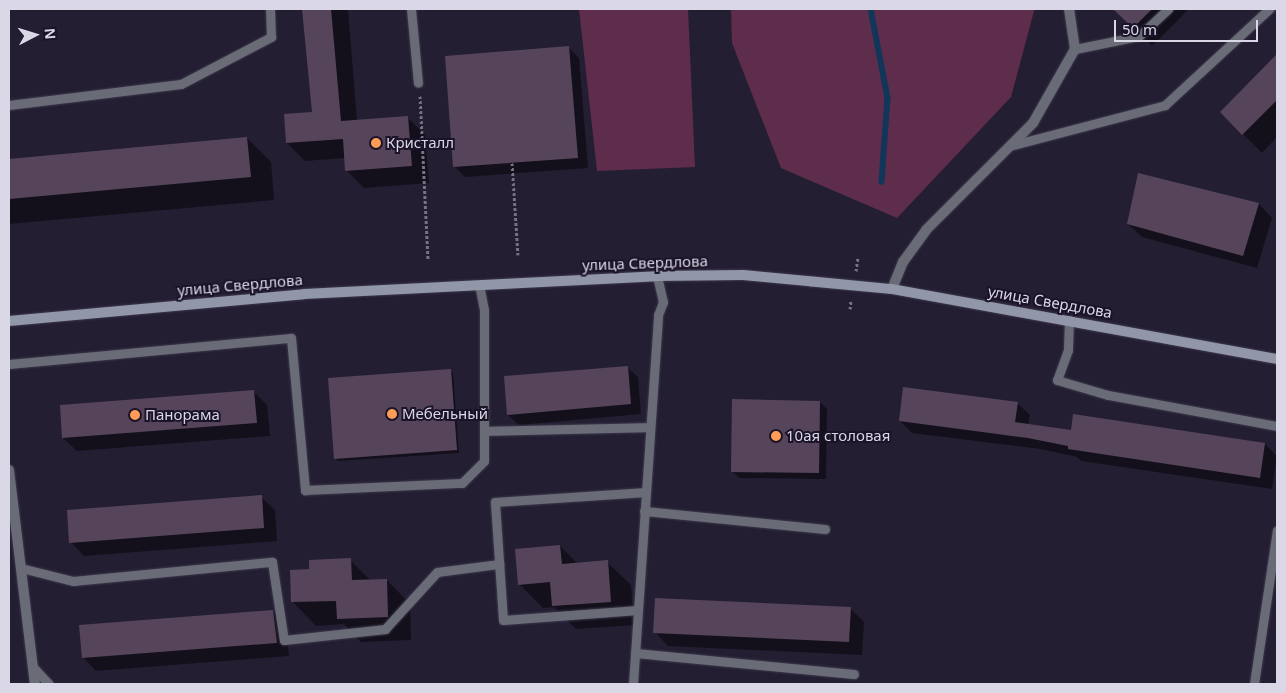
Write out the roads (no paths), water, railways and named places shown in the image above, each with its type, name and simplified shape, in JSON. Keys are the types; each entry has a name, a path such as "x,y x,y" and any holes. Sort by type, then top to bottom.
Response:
{"main road":[{"name":"улица Свердлова","path":"9,321 304,294 657,276 743,275 892,289 1277,359"}],"street":[{"path":"892,289 903,262 926,230 1033,123 1075,49 1069,9"},
{"path":"9,470 35,684"}],"lane":[{"path":"9,105 181,84 271,37 270,9"},
{"path":"411,9 418,83"},
{"path":"1075,49 1139,36 1168,9"},
{"path":"1013,145 1165,105 1268,9"},
{"path":"633,684 658,315 663,302 657,276"},
{"path":"9,364 292,338 305,490 462,483 484,461 486,431 484,310 479,284"},
{"path":"1069,320 1068,350 1057,380 1108,395 1277,426"},
{"path":"486,431 650,427"},
{"path":"638,610 503,620 495,502 646,492"},
{"path":"644,511 825,529"},
{"path":"1254,684 1277,530"},
{"path":"21,568 73,581 272,562 284,640 385,629 437,572 499,564"},
{"path":"635,652 854,674"},
{"path":"33,667 49,684"}],"waterway":[{"path":"871,9 888,98 882,182"}],"place":[{"name":"Кристалл","path":"376,143"},
{"name":"Мебельный","path":"392,414"},
{"name":"Панорама","path":"135,415"},
{"name":"10ая столовая","path":"776,436"}]}
